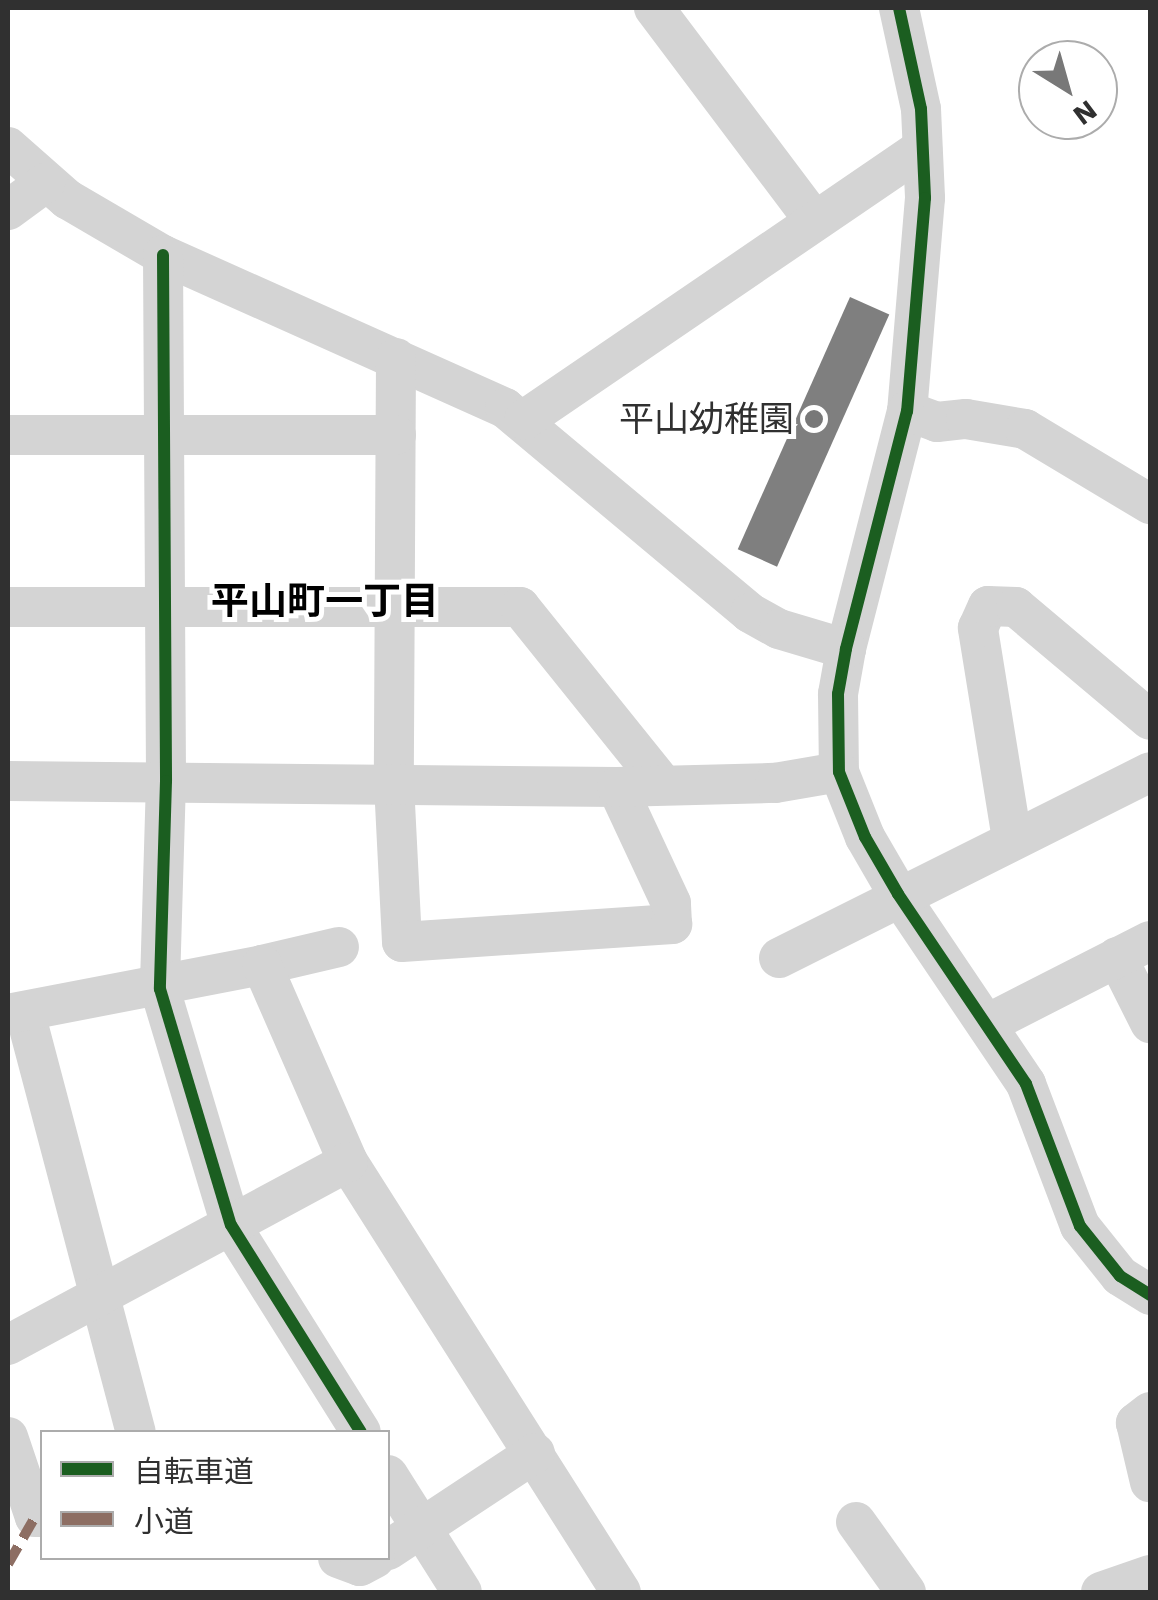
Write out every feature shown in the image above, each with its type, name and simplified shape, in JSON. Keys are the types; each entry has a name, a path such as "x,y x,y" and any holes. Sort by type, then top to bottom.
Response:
{"street":[{"path":"654,8 814,220"},
{"path":"899,8 921,109 925,198 907,410 846,649 839,772 864,836 898,894 989,1022 1026,1084 1080,1226 1120,1276 1150,1295"},
{"path":"8,148 46,183 163,255 396,358 524,420 750,612 779,629 846,649"},
{"path":"524,420 922,148"},
{"path":"8,210 46,183"},
{"path":"163,255 162,608 166,781 160,989 230,1225 360,1430"},
{"path":"396,358 394,784 402,942 672,924 671,903 617,787"},
{"path":"907,410 937,422 966,419 1025,429 1150,504"},
{"path":"8,435 396,434"},
{"path":"1012,839 978,628 988,606 1016,606 1150,720"},
{"path":"8,607 394,611 520,607 663,785"},
{"path":"8,781 617,787 775,784 839,772"},
{"path":"779,958 898,894 1150,772"},
{"path":"136,1430 102,1294 16,1013 160,989 338,947"},
{"path":"989,1022 1134,949 1150,1023"},
{"path":"262,965 348,1162 621,1592"},
{"path":"8,1345 348,1162"},
{"path":"1150,1412 1136,1423 1150,1482"},
{"path":"8,1437 35,1517 40,1517"},
{"path":"390,1549 535,1453"},
{"path":"390,1478 462,1592"},
{"path":"856,1522 906,1592"},
{"path":"344,1560 360,1566 371,1560"},
{"path":"1101,1592 1150,1576"}],"building":[{"path":"850,297 889,314 777,567 738,549"}],"marked path":[{"path":"8,1564 35,1517"}],"cycle path":[{"path":"899,8 921,109 925,198 907,411 846,649 838,694 839,772 865,837 898,894 1026,1084 1080,1226 1120,1276 1150,1295"},
{"path":"163,255 166,781 160,989 231,1225 360,1430"}],"place":[{"name":"平山幼稚園","path":"814,419"}],"district":[{"name":"平山町一丁目","path":"325,602"}]}
